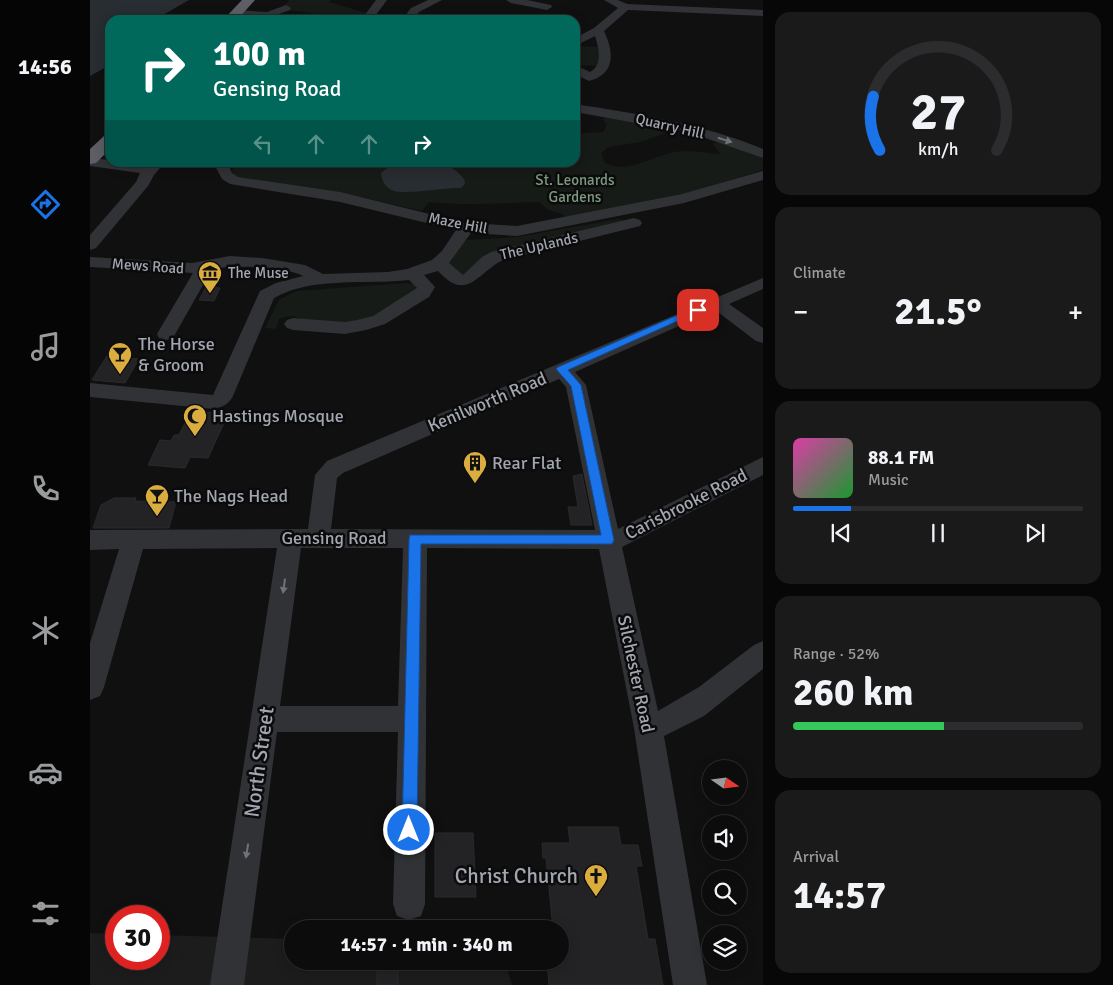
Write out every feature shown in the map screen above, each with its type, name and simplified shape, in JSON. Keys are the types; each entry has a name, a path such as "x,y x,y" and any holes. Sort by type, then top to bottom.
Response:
{"highway":[{"path":"235,15 249,0"},
{"path":"90,161 105,145"}],"street":[{"path":"370,15 382,0"},
{"path":"411,15 415,10 437,0"},
{"path":"511,0 547,7"},
{"path":"609,0 626,7 760,9"},
{"path":"748,0 760,9"},
{"path":"580,40 598,30 626,7"},
{"path":"273,15 286,8"},
{"path":"688,17 746,16 760,9"},
{"path":"580,72 589,77 598,74 602,70 606,60 606,49 598,30"},
{"name":"Quarry Hill","path":"580,109 652,120 712,135 763,154"},
{"path":"90,161 105,163"},
{"path":"136,167 152,169"},
{"name":"Maze Hill","path":"222,167 227,178 235,181 349,199 466,228 517,231 702,194 763,174"},
{"path":"90,225 125,185 152,169"},
{"path":"90,245 143,183 152,169"},
{"name":"The Uplands","path":"440,263 451,276 457,279 468,279 475,275 488,259 497,256 636,223 624,211"},
{"path":"90,410 95,391 214,402 220,400 266,295 276,287 321,280 414,274 440,263 466,228"},
{"name":"Mews Road","path":"90,262 192,268 230,261 278,264 305,270 321,280"},
{"path":"166,334 207,264"},
{"path":"293,324 345,328 379,320 424,294 426,287 414,274"},
{"name":"Kenilworth Road","path":"318,538 326,475 335,467 763,283"},
{"path":"716,303 763,337"},
{"name":"Silchester Road","path":"561,369 576,385 648,728 690,985"},
{"name":"Carisbrooke Road","path":"608,540 621,538 763,465"},
{"name":"North Street","path":"227,985 290,538"},
{"name":"Gensing Road","path":"90,540 318,538 608,540"},
{"path":"408,904 410,719 415,539"},
{"path":"90,687 134,540"},
{"path":"648,728 663,724 681,715 763,653"},
{"path":"265,719 410,719"}],"shaded area":[{"path":"90,0 189,0 163,15 105,15 105,68 90,76"},
{"path":"388,167 450,167 464,179 465,184 461,188 399,192 391,190 386,186 381,173"},
{"path":"90,933 105,934 105,970 170,970 170,935 284,939 284,970 508,970 512,985 90,985"}],"green space":[{"path":"289,0 331,0 330,2 366,13 364,15 326,15 288,10 284,7"},
{"path":"580,46 599,47 600,66 580,65"},
{"name":"St. Leonards Gardens","path":"610,117 672,127 674,130 640,142 609,147 601,153 605,163 614,166 631,166 665,154 680,151 721,154 714,146 714,143 722,143 763,158 763,170 693,192 566,217 547,209 539,202 470,204 429,202 422,211 360,197 241,178 234,175 232,171 235,167 580,167 580,135 584,133 603,132 607,125 603,119"},
{"path":"619,219 627,221 493,254 466,278 447,267 449,261 466,240 517,237"},
{"path":"414,284 417,290 384,310 357,322 347,324 312,323 291,316 279,319 276,329 265,328 279,300 296,291"}],"building":[{"name":"The Muse","path":"206,287 220,288 214,301 199,300"},
{"path":"107,356 139,359 125,383 92,380"},
{"name":"Hastings Mosque","path":"191,411 228,414 208,458 190,457 185,468 148,465 160,440 171,441 174,435 179,435"},
{"path":"582,474 592,525 571,525 568,507 578,507 573,476"},
{"path":"114,498 136,498 135,501 176,502 169,528 93,528 101,505"},
{"name":"Christ Church","path":"568,827 618,827 621,845 638,845 642,866 636,866 648,939 655,939 663,985 549,985 548,970 569,970 569,920 552,920 546,858 543,858 542,843 570,843"},
{"path":"435,833 473,833 476,897 435,897"},
{"path":"377,970 398,970 398,985 377,985"}],"place":[{"name":"The Muse","path":"210,294"},
{"name":"The Horse & Groom","path":"120,375"},
{"name":"Hastings Mosque","path":"195,437"},
{"name":"Rear Flat","path":"475,484"},
{"name":"The Nags Head","path":"157,517"},
{"name":"Christ Church","path":"596,897"}],"route":[{"path":"409,830 415,539 608,540 576,385 561,369 698,310"}]}
